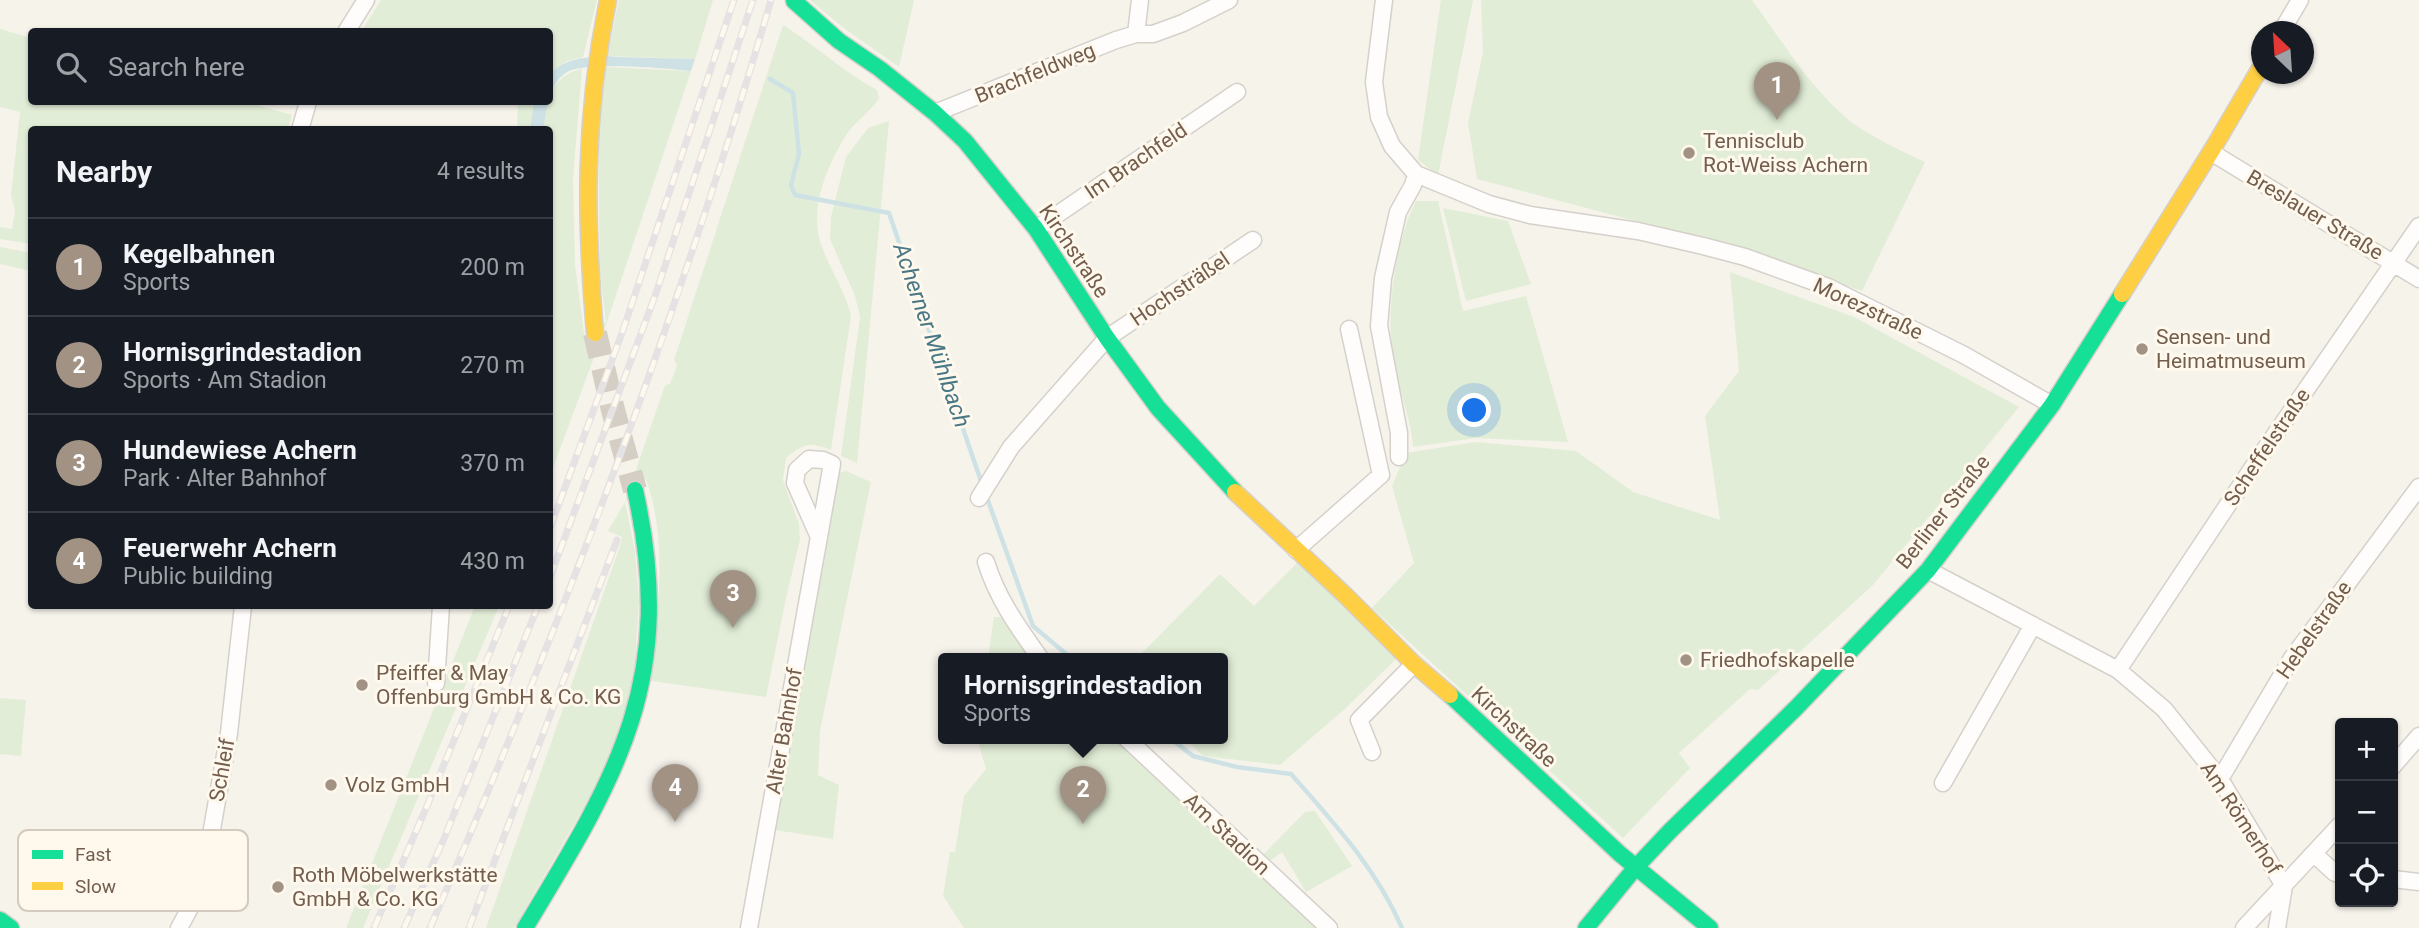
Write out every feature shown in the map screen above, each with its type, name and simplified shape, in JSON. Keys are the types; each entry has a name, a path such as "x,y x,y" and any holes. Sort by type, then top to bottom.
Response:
{"main road":[{"path":"595,333 587,247 585,159 590,93 608,0"},
{"name":"Kirchstraße","path":"794,1 839,41 880,69 935,113 965,141 1036,229 1107,338 1158,408 1234,491 1414,664 1636,867 1710,928"},
{"name":"Berliner Straße","path":"1586,928 1636,867 1699,801 1796,708 1928,570 2052,405 2251,84"},
{"path":"525,928 572,849 615,766 641,689 648,629 649,573 643,521 635,490"},
{"path":"0,920 11,928"}],"street":[{"path":"348,28 366,0"},
{"path":"1136,34 1140,0"},
{"name":"Brachfeldweg","path":"935,113 1136,34 1153,34 1229,0"},
{"path":"1384,0 1374,82 1379,117 1392,146 1416,174 1398,212 1383,278 1379,326 1399,433 1399,457"},
{"path":"2288,21 2300,0"},
{"name":"Im Brachfeld","path":"1036,229 1237,92"},
{"path":"301,126 307,105"},
{"name":"Breslauer Straße","path":"2212,150 2219,157 2419,279"},
{"name":"Morezstraße","path":"1416,174 1489,204 1530,215 1638,232 1745,257 1828,287 1964,355 2052,405"},
{"name":"Scheffelstraße","path":"2118,670 2261,455 2419,226"},
{"name":"Hochsträßel","path":"1107,338 1253,240"},
{"path":"1296,550 1381,475 1349,329"},
{"path":"979,498 1012,447 1107,338"},
{"name":"Hebelstraße","path":"2220,779 2292,658 2419,487"},
{"name":"Alter Bahnhof","path":"749,928 818,535"},
{"path":"986,562 993,585 1010,616 1036,653"},
{"name":"Am Römerhof","path":"1928,570 2118,670 2164,709 2220,779 2284,886"},
{"name":"Schleif","path":"212,830 229,733 243,609"},
{"path":"436,683 441,609"},
{"path":"1943,783 2033,625"},
{"path":"1372,752 1359,720 1414,664"},
{"path":"2398,759 2419,736"},
{"name":"Am Stadion","path":"1132,744 1329,928"},
{"path":"2244,928 2335,831"},
{"path":"2314,855 2335,873"},
{"path":"2398,879 2419,881"},
{"path":"2277,928 2284,886"},
{"name":"Schleif","path":"179,928 188,911"}],"green space":[{"path":"381,0 597,0 583,57 567,61 553,72 553,28 364,28"},
{"path":"619,0 713,0 695,59 607,56"},
{"path":"810,0 914,0 899,67 841,26"},
{"path":"1441,0 1473,0 1438,175 1418,160"},
{"name":"Tennisclub Rot-Weiss Achern","path":"1481,0 1752,0 1797,64 1836,108 1868,133 1925,162 1862,291 1738,248 1477,179 1468,123 1483,52"},
{"path":"783,25 877,90 879,98 851,129 840,146 827,172 819,199 817,213 820,241 851,316 831,450 807,445 786,458 783,480 799,524 800,540 766,697 651,681 658,605 659,554 653,503 646,479 625,502 665,385 670,384 677,365 674,360"},
{"path":"0,29 28,37 28,105 257,105 292,115 289,126 28,126 28,244 0,239 0,227 12,229 15,210 11,195 20,112 0,107"},
{"path":"606,67 691,71 607,322 553,468 553,126 543,126 543,120 546,105 553,105 553,89 557,83 572,72 582,69 573,179 575,265 585,341 606,322 600,274 598,141"},
{"path":"518,105 534,105 530,126 517,126"},
{"path":"889,121 857,463 841,456 860,317 855,296 830,239 831,217 846,157 868,128"},
{"path":"1416,201 1438,201 1463,311 1526,296 1568,442 1476,438 1413,447 1392,350 1391,307 1397,260 1408,218"},
{"path":"1443,208 1508,221 1531,284 1466,301"},
{"path":"0,247 28,252 28,270 0,264"},
{"path":"1730,272 1854,317 2019,407 1873,585 1758,690 1750,689 1679,753 1690,768 1623,838 1372,608 1414,563 1392,486 1406,453 1476,442 1576,451 1633,492 1720,520 1705,416 1739,371"},
{"path":"846,471 871,482 820,731 818,775 839,785 833,839 775,830 839,473"},
{"path":"625,502 635,551 639,601 634,681 609,764 514,928 486,928 620,546 622,537 608,531"},
{"path":"1298,562 1397,658 1346,708 1280,765 1203,756 1191,744 1228,744 1228,653 1142,653 1220,574 1254,606"},
{"path":"474,609 498,609 363,928 346,928"},
{"path":"994,617 1008,617 1032,653 989,653"},
{"path":"0,698 26,700 21,756 0,754"},
{"path":"1124,744 1253,870 1319,928 964,928 943,896 950,852 955,852 964,796 986,769 979,745"},
{"path":"1315,811 1352,866 1306,892 1282,852 1264,865 1259,859 1305,812"}],"shaded area":[{"path":"576,59 695,59 691,71 628,66 579,68 562,76 553,89 553,72"},
{"path":"534,105 547,105 544,126 530,126"}],"waterway":[{"name":"Acherner Mühlbach","path":"770,79 793,93 799,154 791,185 795,195 889,213 982,484"},
{"name":"Acherner Mühlbach","path":"986,495 1033,626 1065,653"},
{"name":"Acherner Mühlbach","path":"1178,744 1193,756 1237,767 1291,774 1367,866 1392,906 1402,928"}],"tunnel":[{"path":"595,333 635,490"}],"railway":[{"path":"553,520 622,333 734,0"},
{"path":"553,569 655,296 753,0"},
{"path":"430,928 526,700 615,469 697,236 771,0"},
{"path":"469,928 617,540"},
{"path":"374,928 508,609"},
{"path":"404,928 443,841 537,609"}],"traffic: fast":[{"path":"794,1 839,41 880,69 935,113 965,141 1036,229 1107,338 1158,408 1235,492"},
{"path":"1586,928 1636,867 1670,831 1796,708 1928,570 2052,405 2122,294"},
{"path":"525,928 588,821 612,771 631,721 643,670 649,616 646,556 635,490"},
{"path":"1450,695 1620,854 1710,928"},
{"path":"0,920 11,928"}],"traffic: slow":[{"path":"595,333 589,248 589,166 594,85 608,0"},
{"path":"2122,294 2251,84"},
{"path":"1235,492 1414,664 1450,695"}],"place":[{"name":"Kegelbahnen","path":"1777,120"},
{"name":"Tennisclub Rot-Weiss Achern","path":"1689,153"},
{"name":"Sensen- und Heimatmuseum","path":"2142,349"},
{"name":"Hundewiese Achern","path":"733,628"},
{"name":"Friedhofskapelle","path":"1686,660"},
{"name":"Pfeiffer & May Offenburg GmbH & Co. KG","path":"362,685"},
{"name":"Volz GmbH","path":"331,785"},
{"name":"Feuerwehr Achern","path":"675,822"},
{"name":"Hornisgrindestadion","path":"1083,824"},
{"name":"Roth Möbelwerkstätte GmbH & Co. KG","path":"278,887"}]}
